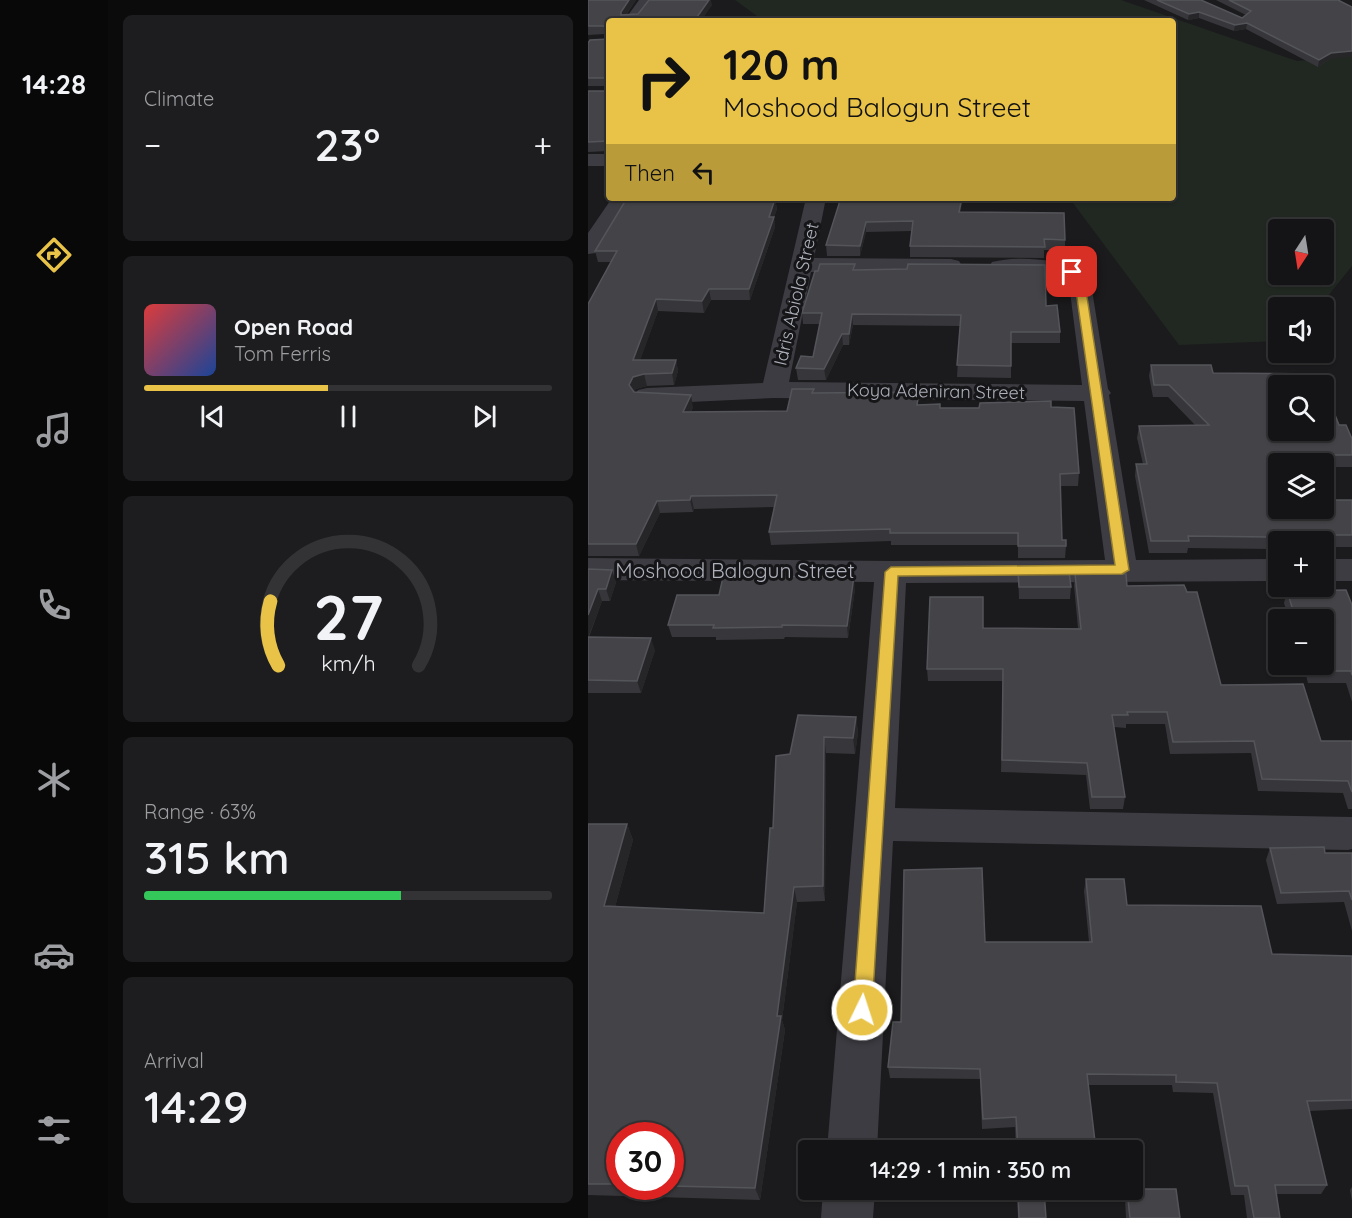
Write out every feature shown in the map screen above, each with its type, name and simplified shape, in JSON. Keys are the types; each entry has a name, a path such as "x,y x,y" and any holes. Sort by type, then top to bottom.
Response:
{"street":[{"path":"633,18 646,0"},
{"path":"588,160 606,160"},
{"path":"588,248 620,201"},
{"path":"774,390 815,201"},
{"name":"Idris Abiola Street","path":"774,390 815,201"},
{"path":"803,265 1047,267 1072,272 1080,284 1098,393 1122,570"},
{"name":"Koya Adeniran Street","path":"646,396 774,390 1098,393"},
{"name":"Moshood Balogun Street","path":"588,569 891,572 1268,570"},
{"path":"1334,570 1352,570"},
{"path":"853,1140 891,572"},
{"path":"875,824 1348,833"},
{"path":"848,1218 849,1200"}],"shaded area":[{"path":"735,0 1121,0 1173,18 760,18"},
{"path":"1176,19 1297,61 1352,56 1352,266 1327,297 1268,297 1268,341 1179,345 1073,203 1073,201 1176,201"}],"building":[{"path":"588,0 629,0 621,15 638,14 649,0 709,0 697,17 730,18 606,18 606,27 588,26"},
{"path":"1157,0 1201,0 1242,18 1251,11 1229,0 1338,0 1352,7 1352,51 1331,53 1319,60 1247,23 1235,25 1199,12 1189,14"},
{"path":"606,39 606,78 588,78 588,43 590,40"},
{"path":"588,91 606,91 606,141 588,142"},
{"path":"625,201 774,201 769,217 774,217 749,289 709,289 702,301 656,299 633,360 676,360 672,373 644,374 633,377 629,385 634,392 691,395 683,412 787,411 792,389 814,389 812,393 919,392 917,405 940,404 940,408 979,408 980,403 1051,401 1051,407 1074,408 1079,473 1060,474 1062,540 1066,540 1066,546 1018,546 1018,533 890,533 890,529 769,532 777,495 691,496 690,500 657,501 636,544 588,544 588,304 617,251 595,251"},
{"path":"839,201 961,201 959,212 1064,213 1065,240 1044,239 1045,247 910,246 913,221 866,222 860,246 826,245"},
{"path":"820,264 855,264 853,270 907,269 908,264 1045,265 1046,306 1057,305 1060,332 1011,332 1011,366 957,365 961,315 852,314 849,334 842,334 824,369 796,368 801,356 813,357 822,313 802,313 815,271 818,271"},
{"path":"1151,365 1211,365 1213,373 1319,374 1268,375 1268,441 1334,441 1334,412 1339,425 1346,425 1352,439 1352,455 1268,453 1268,519 1334,519 1334,500 1352,500 1352,535 1334,535 1334,531 1268,531 1268,537 1188,536 1189,541 1151,541 1136,464 1147,464 1139,426 1209,425 1169,385 1154,385"},
{"path":"588,569 612,570 606,589 598,589 588,615"},
{"path":"1018,572 1069,572 1071,587 1019,587"},
{"path":"1075,574 1126,574 1127,586 1184,585 1187,592 1197,592 1221,685 1303,684 1321,741 1352,741 1352,792 1348,781 1262,779 1254,741 1173,742 1167,712 1127,712 1128,715 1112,715 1125,797 1092,797 1087,763 1002,760 1003,669 927,669 930,597 983,597 983,628 1081,629"},
{"path":"854,576 847,626 782,625 782,627 713,628 714,625 668,625 677,595 719,595 723,577"},
{"path":"1334,590 1346,590 1352,605 1352,675 1351,671 1334,671 1334,609 1293,609 1289,597 1334,597"},
{"path":"588,637 651,638 637,681 588,680"},
{"path":"798,715 856,717 853,738 824,737 823,886 794,887 777,1016 781,1016 755,1188 684,1186 684,1122 606,1122 606,1184 588,1184 588,824 627,824 604,906 764,913 770,828 773,828 776,756 790,754"},
{"path":"1324,847 1325,853 1352,853 1352,900 1349,891 1281,893 1270,848"},
{"path":"982,868 985,942 1092,942 1086,879 1124,879 1127,905 1261,906 1272,954 1352,956 1352,1100 1307,1101 1327,1185 1275,1185 1280,1218 1254,1218 1248,1186 1235,1186 1217,1083 1176,1082 1176,1075 1087,1074 1095,1140 1017,1140 1016,1117 983,1119 980,1069 888,1067 893,1022 901,1022 904,870"},
{"path":"1143,1189 1176,1189 1180,1218 1130,1218 1128,1200 1143,1200"},
{"path":"1018,1200 1045,1200 1046,1218 1019,1218"}],"route":[{"path":"862,1010 891,572 1122,570 1098,393 1080,284 1072,272"}]}
